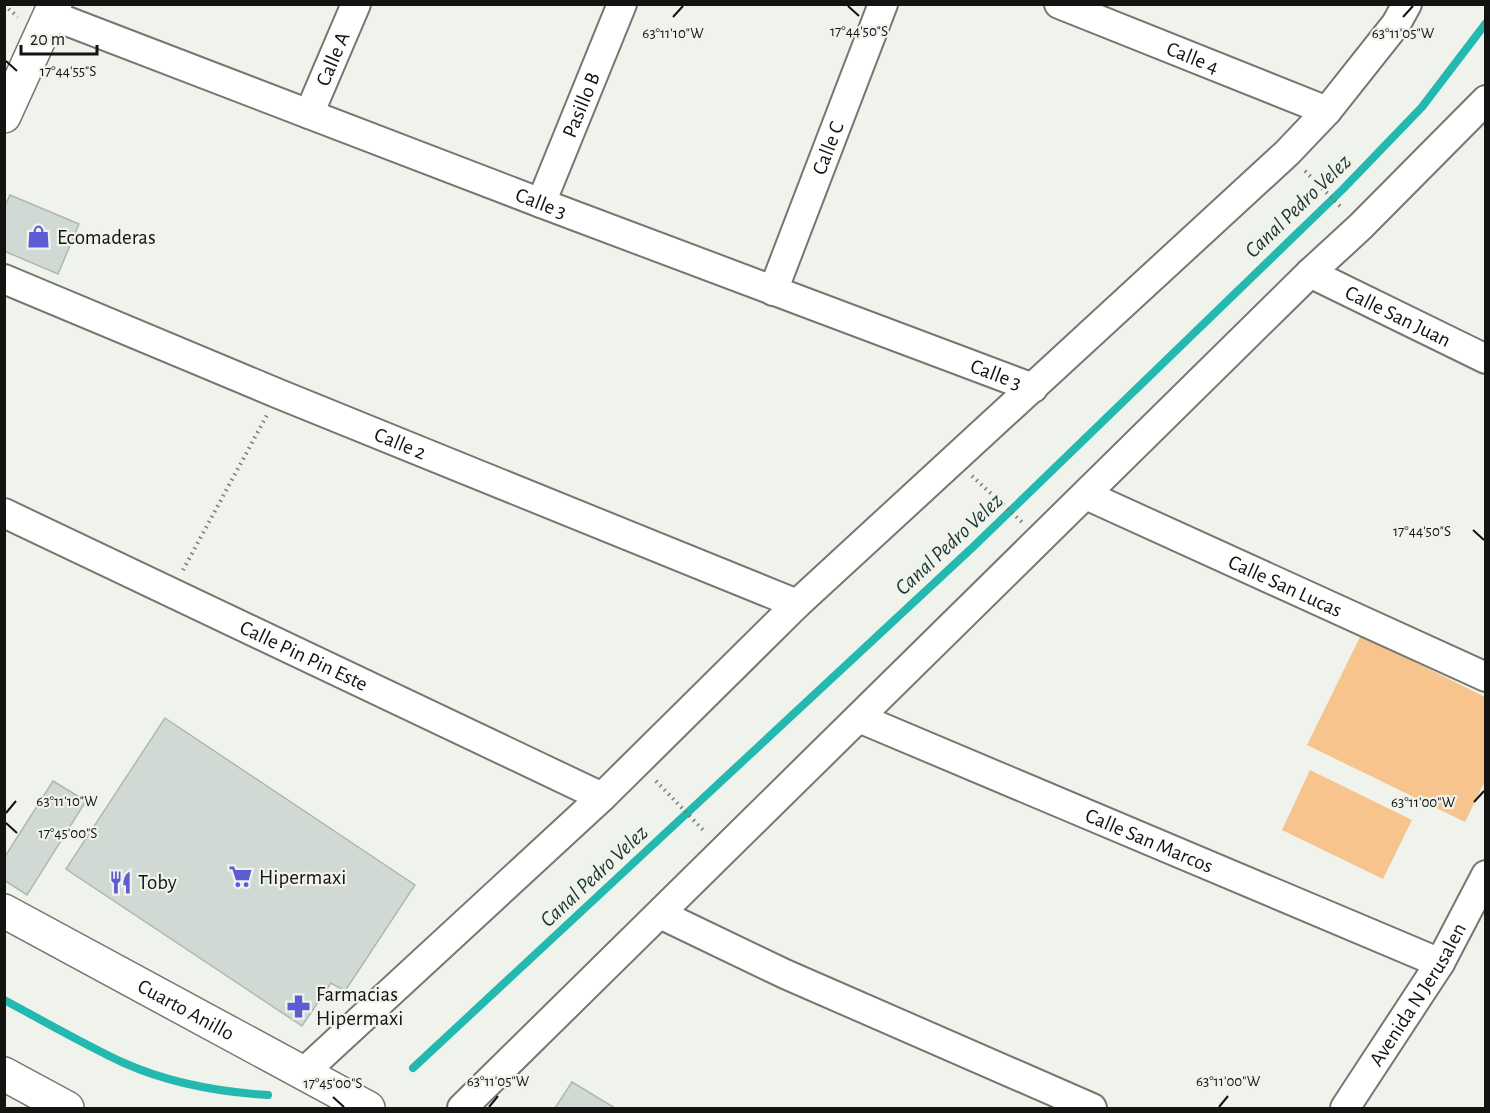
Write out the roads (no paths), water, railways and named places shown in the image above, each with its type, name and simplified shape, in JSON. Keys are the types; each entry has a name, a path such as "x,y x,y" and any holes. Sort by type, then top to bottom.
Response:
{"main road":[{"path":"4,116 53,10"},
{"name":"Cuarto Anillo","path":"4,911 368,1108"},
{"path":"4,1074 67,1108"}],"street":[{"name":"Calle A","path":"309,114 356,4"},
{"name":"Pasillo B","path":"541,203 622,4"},
{"name":"Calle C","path":"773,291 883,4"},
{"name":"Calle 4","path":"1059,4 1327,111"},
{"path":"304,1072 602,797 797,604 1287,153 1327,111 1396,24 1407,4"},
{"name":"Calle 3","path":"53,10 309,114 1033,388"},
{"path":"462,1108 1310,273 1360,227 1485,100"},
{"name":"Calle San Juan","path":"1310,273 1485,359"},
{"name":"Calle 2","path":"4,279 279,394 797,604"},
{"name":"Calle San Lucas","path":"1086,495 1485,677"},
{"name":"Calle Pin Pin Este","path":"4,513 602,797"},
{"name":"Calle San Marcos","path":"859,718 1440,963"},
{"name":"Avenida N Jerusalen","path":"1345,1108 1440,963 1485,875"},
{"path":"660,914 785,974 1092,1108"}],"waterway":[{"name":"Canal Pedro Velez","path":"413,1068 973,547 1343,189 1422,107 1486,23"},
{"path":"4,1000 141,1070 195,1085 231,1092 268,1095"}],"place":[{"name":"Ecomaderas","path":"39,237"},
{"name":"Hipermaxi","path":"241,877"},
{"name":"Toby","path":"120,882"},
{"name":"Farmacias Hipermaxi","path":"298,1006"}]}
